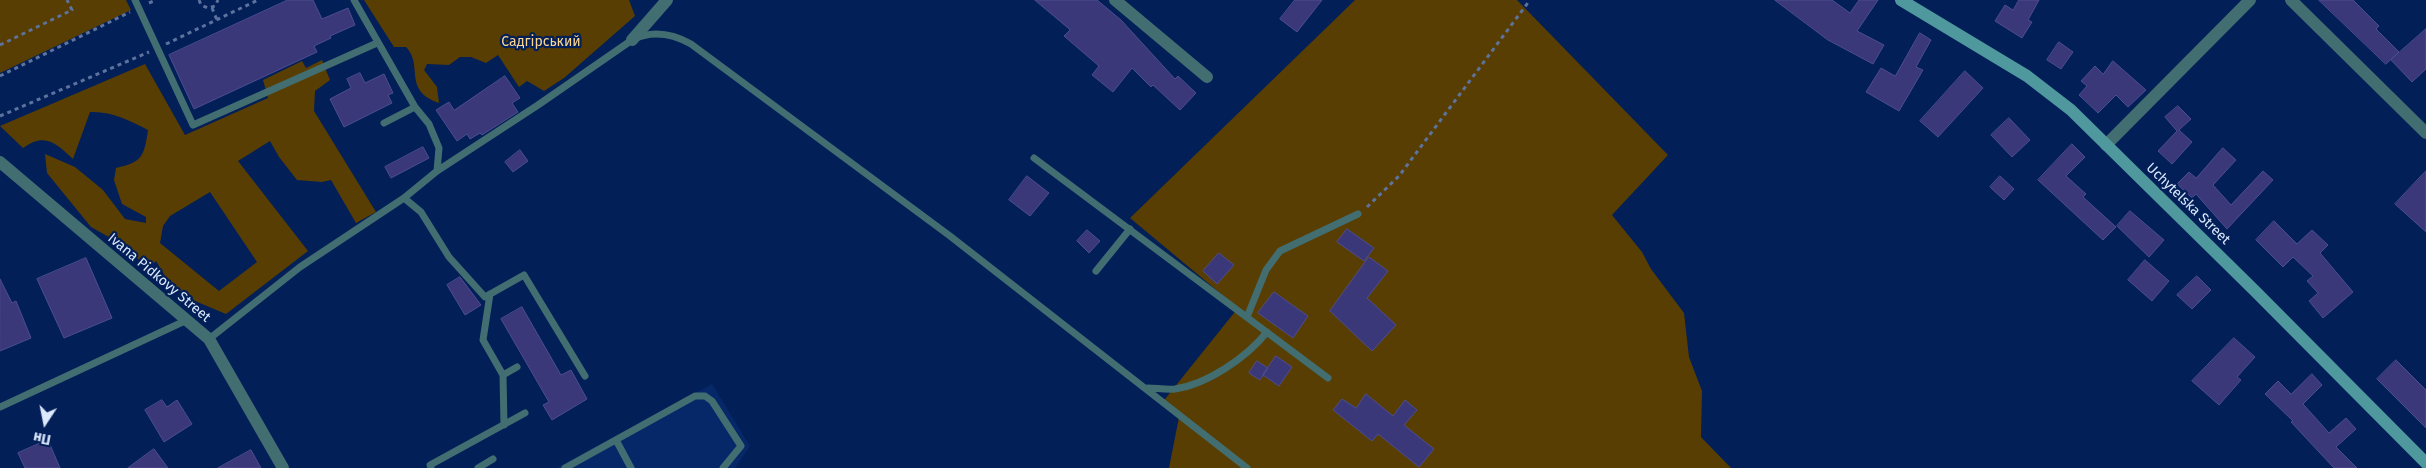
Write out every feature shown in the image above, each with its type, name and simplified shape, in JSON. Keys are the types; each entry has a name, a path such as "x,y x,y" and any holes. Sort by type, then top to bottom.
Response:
{"main road":[{"name":"Uchytelska Street","path":"1901,0 2027,76 2071,110 2426,463"}],"street":[{"path":"632,40 667,0"},
{"path":"1115,0 1207,77"},
{"path":"2106,145 2250,0"},
{"path":"2291,0 2426,133"},
{"name":"Ivana Pidkovy Street","path":"0,162 209,339 284,468"}],"lane":[{"path":"134,0 193,125 377,43"},
{"path":"354,0 415,107 429,124 439,148 437,170"},
{"path":"209,339 300,267 404,198 437,170 538,105 632,40 642,35 665,34 680,38 691,44 950,236 1248,468"},
{"path":"384,124 415,107"},
{"path":"1034,158 1328,378"},
{"path":"404,198 421,212 449,257 485,297 524,275 585,376"},
{"path":"1247,317 1266,270 1280,251 1358,214"},
{"path":"1096,271 1130,229"},
{"path":"490,294 482,340 503,375 504,424"},
{"path":"0,407 187,319"},
{"path":"1147,388 1175,389 1222,371 1257,344 1267,332"},
{"path":"503,375 517,367"},
{"path":"565,468 696,396 706,396 712,400 741,446 723,468"},
{"path":"431,468 430,465 525,413"},
{"path":"616,440 631,468"},
{"path":"478,468 494,459"},
{"path":"580,460 585,468"}],"path":[{"path":"0,45 72,10 67,0"},
{"path":"199,0 204,7 212,8"},
{"path":"212,8 218,0"},
{"path":"0,116 157,49 258,0"},
{"path":"1358,214 1378,199 1399,176 1492,48 1530,0"},
{"path":"0,76 138,8"},
{"path":"212,8 218,20"}],"shaded area":[{"path":"712,384 750,446 735,468 556,468"}],"green space":[{"path":"0,0 126,0 131,10 0,73"},
{"name":"Садгірський","path":"364,0 629,0 635,16 564,78 544,91 527,81 519,87 498,55 486,63 471,57 460,57 449,65 427,64 424,70 437,87 439,103 428,98 421,91 417,85 411,54 406,47 394,47"},
{"path":"1355,0 1517,0 1668,155 1612,215 1642,252 1651,269 1684,313 1689,357 1702,391 1701,437 1731,468 1169,468 1179,417 1161,404 1238,308 1130,218"},
{"path":"322,60 330,80 315,91 314,111 376,212 356,223 331,180 322,182 297,180 279,157 270,141 238,161 308,251 226,314 195,301 171,286 156,261 149,267 107,236 91,227 47,173 45,154 75,167 103,190 125,219 146,223 146,217 122,204 114,180 116,168 132,163 141,156 148,130 113,115 90,112 73,159 56,144 44,140 31,143 23,148 0,126 145,64 185,135 268,98 263,80 302,61 306,68","holes":["210,192 257,262 219,291 160,243 163,226 170,216"]}],"building":[{"path":"288,0 313,0 322,19 348,8 355,25 330,36 331,38 314,46 317,52 194,109 169,55"},
{"path":"1035,0 1097,0 1121,20 1175,79 1178,76 1196,93 1180,110 1153,85 1151,87 1132,68 1113,92 1092,75 1099,66 1064,36 1070,30"},
{"path":"1295,0 1322,0 1297,32 1280,19"},
{"path":"1775,0 1832,0 1850,13 1859,0 1878,0 1857,31 1884,45 1873,64 1828,40"},
{"path":"2019,0 2039,0 2028,20 2032,22 2022,38 1995,21 2005,5 2013,10"},
{"path":"2319,0 2353,0 2379,26 2376,29 2399,52 2386,64"},
{"path":"2426,29 2426,69 2412,82 2391,60"},
{"path":"1920,33 1931,40 1916,67 1923,70 1899,111 1866,92 1881,68 1895,76"},
{"path":"2059,42 2073,52 2061,69 2047,60"},
{"path":"2113,61 2146,90 2128,107 2116,95 2098,113 2079,95 2087,86 2081,81 2095,66 2103,74"},
{"path":"1965,71 1983,88 1938,137 1920,121"},
{"path":"360,73 365,83 384,74 393,93 388,95 392,103 344,127 330,99 351,88 347,79"},
{"path":"505,76 520,98 512,103 518,112 482,135 480,133 470,139 467,134 457,141 436,110 449,102 454,110"},
{"path":"2178,106 2191,119 2179,130 2192,142 2172,164 2158,151 2177,131 2165,117"},
{"path":"2009,118 2030,140 2012,157 1991,135"},
{"path":"2072,144 2085,157 2066,176 2086,194 2083,197 2116,227 2103,240 2038,180"},
{"path":"423,147 429,158 391,178 385,167"},
{"path":"2223,148 2236,160 2213,185 2231,205 2263,171 2273,180 2227,229 2196,194 2192,198 2177,184 2189,172 2196,178"},
{"path":"520,150 528,161 513,172 505,162"},
{"path":"2426,171 2426,232 2395,204"},
{"path":"1027,176 1049,193 1030,216 1009,200"},
{"path":"2000,176 2014,189 2004,200 1990,187"},
{"path":"2130,211 2164,240 2149,257 2117,226"},
{"path":"2274,221 2297,244 2312,230 2328,245 2320,253 2353,292 2323,318 2309,301 2318,293 2307,281 2313,276 2293,257 2283,267 2256,240"},
{"path":"1347,229 1374,248 1364,261 1337,242"},
{"path":"1087,230 1100,241 1089,253 1077,241"},
{"path":"1219,253 1234,265 1217,284 1203,271"},
{"path":"1369,257 1388,271 1367,298 1396,325 1372,351 1330,311"},
{"path":"86,258 112,318 64,338 37,279"},
{"path":"2145,260 2169,281 2152,301 2128,280"},
{"path":"2197,276 2211,290 2192,309 2177,295"},
{"path":"460,277 481,305 465,315 447,285"},
{"path":"0,279 12,303 16,301 31,338 0,351"},
{"path":"1274,292 1308,316 1293,338 1258,313"},
{"path":"522,307 561,375 571,370 587,399 552,420 543,405 549,402 501,319"},
{"path":"2234,338 2255,357 2237,377 2241,380 2219,405 2192,381"},
{"path":"1276,356 1292,367 1279,386 1263,375"},
{"path":"2396,360 2426,390 2426,428 2377,379"},
{"path":"1257,361 1268,368 1260,380 1249,373"},
{"path":"2312,374 2322,385 2303,404 2329,433 2346,418 2356,429 2336,447 2357,468 2334,468 2291,422 2293,421 2265,394 2278,381 2291,394"},
{"path":"1366,394 1393,416 1405,400 1417,410 1404,425 1434,449 1419,467 1378,434 1372,441 1333,410 1342,399 1356,408"},
{"path":"162,400 167,407 177,400 192,424 164,442 145,410"},
{"path":"48,440 60,468 25,468 18,453"},
{"path":"154,449 168,468 128,468"},
{"path":"251,450 261,468 218,468"}]}
